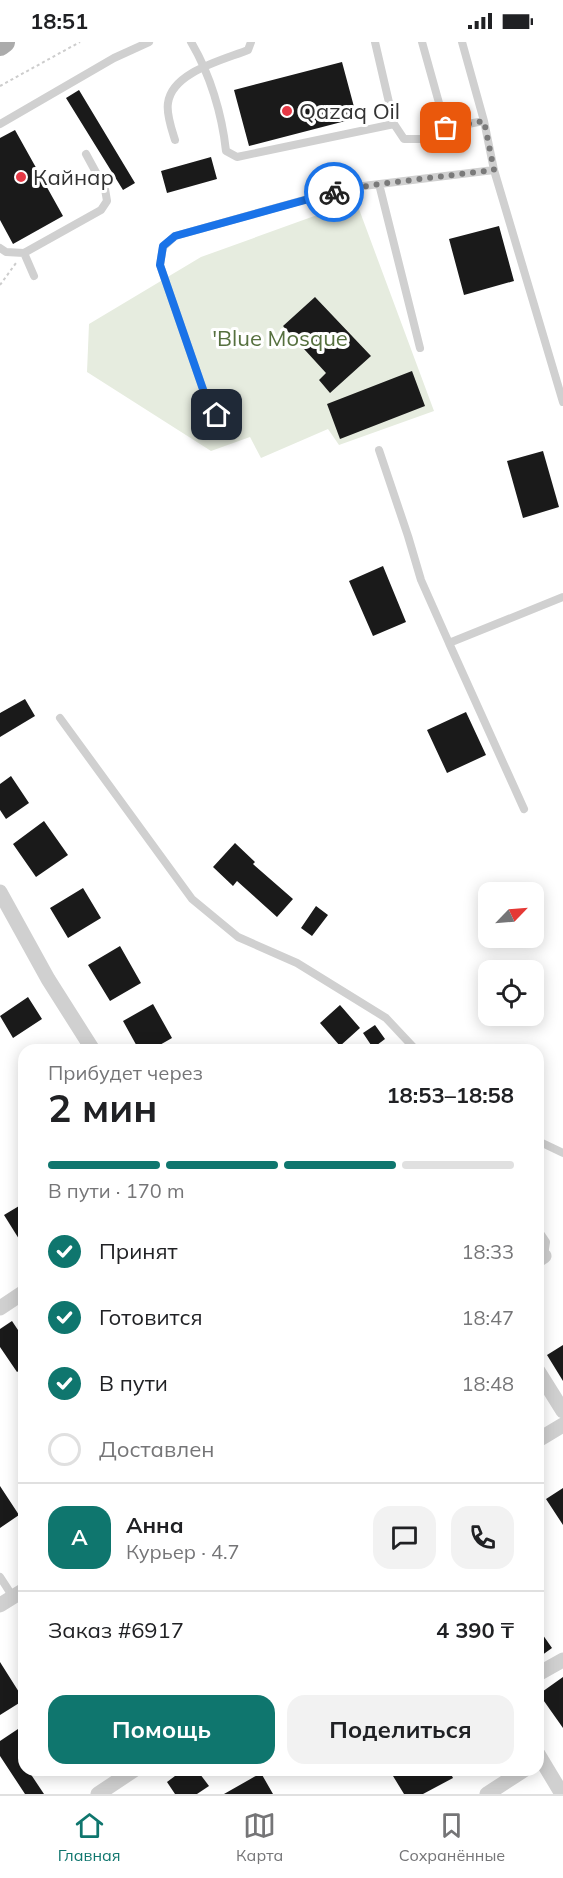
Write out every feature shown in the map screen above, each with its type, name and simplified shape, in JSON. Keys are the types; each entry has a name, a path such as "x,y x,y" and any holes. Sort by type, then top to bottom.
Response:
{"main road":[{"path":"0,45 4,42"}],"street":[{"path":"0,892 48,979 89,1044"},
{"path":"0,1308 18,1296"},
{"path":"544,1381 563,1411"},
{"path":"544,1436 563,1425"},
{"path":"544,1670 563,1659"},
{"path":"544,1766 562,1794"},
{"path":"98,1794 125,1776"},
{"path":"487,1794 515,1776"}],"lane":[{"path":"0,124 114,58 148,42"},
{"path":"191,42 223,122 226,151 237,157 394,124"},
{"path":"175,140 167,104 174,87 183,77 248,50 251,42"},
{"path":"375,42 394,124 404,139 426,139 446,128 484,121"},
{"path":"422,42 446,128"},
{"path":"462,42 484,121 494,170 563,402"},
{"path":"0,248 6,252 24,253 101,210 107,201 105,189 86,154"},
{"path":"236,422 217,415 206,398 160,265 163,246 175,236 347,188 494,170"},
{"path":"379,184 420,348"},
{"path":"24,253 34,276"},
{"path":"379,450 422,580 524,809"},
{"path":"449,643 563,597"},
{"path":"60,718 192,899 238,937 297,963 386,1018 410,1044"},
{"path":"544,1144 563,1153"},
{"path":"0,1577 12,1597"}],"path":[{"path":"0,86 80,42"},
{"path":"0,285 24,253"}],"green space":[{"name":"'Blue Mosque","path":"356,201 434,411 339,445 328,429 261,458 250,437 211,451 87,372 89,324 201,257"}],"building":[{"path":"342,62 357,118 249,146 234,90"},
{"path":"79,90 135,183 123,190 66,98"},
{"name":"Кайнар","path":"15,130 63,216 13,244 0,220 0,138"},
{"path":"211,157 217,179 167,193 161,171"},
{"path":"499,226 514,281 464,295 449,239"},
{"path":"315,297 371,356 330,393 319,380 326,373 283,326"},
{"path":"412,371 425,406 340,439 327,404"},
{"path":"543,451 559,507 523,518 507,461"},
{"path":"383,566 406,622 373,636 349,581"},
{"path":"25,699 35,716 0,737 0,713"},
{"path":"466,712 486,755 447,773 427,730"},
{"path":"11,776 29,803 6,819 0,810 0,784"},
{"path":"44,821 68,855 36,877 13,844"},
{"path":"235,843 255,862 253,864 293,899 277,917 237,881 233,886 213,867"},
{"path":"83,888 101,918 68,938 50,908"},
{"path":"316,906 328,915 312,936 301,928"},
{"path":"120,946 141,983 110,1001 88,965"},
{"path":"28,997 42,1019 13,1038 0,1016"},
{"path":"153,1004 172,1038 162,1044 136,1044 123,1021"},
{"path":"340,1005 360,1028 342,1044 338,1044 320,1023"},
{"path":"375,1025 385,1039 378,1044 370,1044 363,1033"},
{"path":"18,1207 18,1237 4,1215"},
{"path":"12,1321 18,1330 17,1372 0,1347 0,1329"},
{"path":"563,1345 563,1381 547,1355"},
{"path":"0,1486 18,1516 0,1528"},
{"path":"563,1488 563,1525 546,1499"},
{"path":"544,1637 552,1648 544,1654"},
{"path":"0,1662 18,1690 18,1704 0,1715"},
{"path":"563,1677 563,1728 544,1701 544,1690"},
{"path":"18,1729 18,1776 32,1776 44,1794 25,1794 0,1756 0,1741"},
{"path":"175,1776 202,1776 209,1786 197,1794 175,1794 167,1782"},
{"path":"256,1776 263,1776 273,1794 224,1794"},
{"path":"393,1776 452,1776 453,1778 423,1794 404,1794"}],"way so far":[{"path":"334,192 347,188 494,170 484,121 446,128"}],"place":[{"name":"Qazaq Oil","path":"287,111"},
{"name":"Кайнар","path":"21,177"}],"route":[{"path":"217,415 206,398 160,265 163,246 175,236 334,192"}]}
